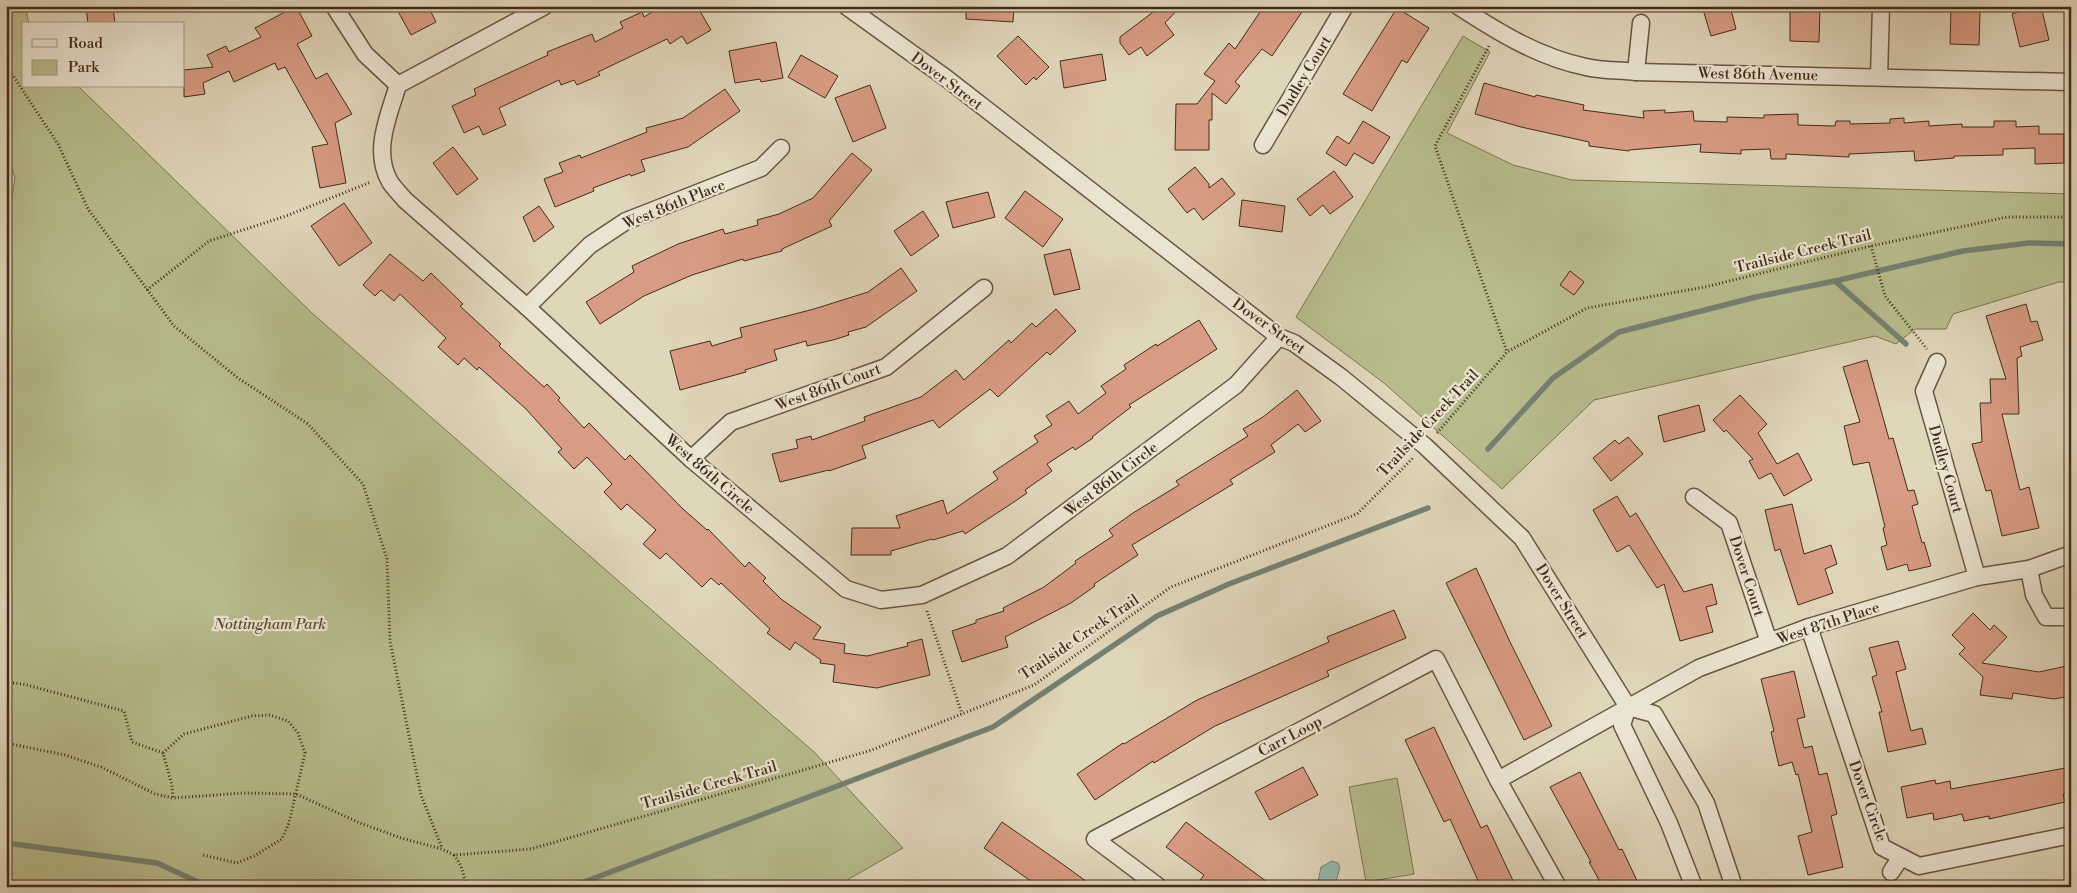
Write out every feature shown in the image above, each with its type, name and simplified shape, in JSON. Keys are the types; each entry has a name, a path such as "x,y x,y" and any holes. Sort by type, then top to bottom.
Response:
{"street":[{"path":"334,6 364,54 398,85 545,6"},
{"name":"Dover Street","path":"846,6 946,78 1279,337 1294,343 1341,377 1425,446 1522,538 1632,705"},
{"name":"Dudley Court","path":"1263,145 1344,6"},
{"name":"West 86th Avenue","path":"1458,6 1535,52 1587,67 1636,72 2071,82"},
{"path":"1879,77 1881,6"},
{"path":"1636,72 1641,23"},
{"name":"West 86th Circle","path":"398,85 382,136 382,159 390,181 405,200 527,307 691,459 846,589 880,600 922,595 1007,556 1236,385 1279,337"},
{"name":"West 86th Place","path":"527,307 590,245 626,221 761,168 781,148"},
{"name":"West 86th Court","path":"691,459 730,422 886,367 984,288"},
{"name":"Dudley Court","path":"1937,362 1924,391 1977,577"},
{"name":"Dover Court","path":"1694,497 1729,523 1769,642"},
{"name":"West 87th Place","path":"1632,705 1699,668 1809,628 1977,577 2029,569 2071,554"},
{"path":"2029,569 2034,595 2046,618 2071,617"},
{"name":"Dover Circle","path":"1809,628 1882,847 1919,866 2071,835"},
{"name":"Carr Loop","path":"1159,887 1095,839 1436,659 1498,780 1558,887"},
{"path":"1498,780 1632,705"},
{"path":"1632,705 1622,725 1669,823 1694,887"},
{"path":"1632,705 1654,714 1706,803 1734,887"},
{"path":"1891,872 1901,857"}],"path":[{"path":"1497,31 1435,146 1507,352"},
{"path":"6,65 58,144 88,209 174,326 238,378 308,424 363,484 387,559 390,641 420,795 442,849"},
{"path":"147,290 209,241 286,216 388,176"},
{"name":"Trailside Creek Trail","path":"454,855 531,849 872,750 1034,685 1171,586 1357,514 1425,446 1507,352 1587,308 1705,287 1871,246 2007,217 2071,217"},
{"path":"1871,246 1885,296 1937,362"},
{"path":"922,595 962,714"},
{"path":"6,682 23,684 124,711 132,742 163,753"},
{"path":"163,753 184,734 252,716 270,715 288,722 298,733 306,754 289,823 282,839 265,850 237,863 203,855"},
{"path":"6,743 66,755 100,767 156,794 173,798 242,793 296,794 360,823 400,838 442,849 454,855 461,866 467,887"},
{"path":"163,753 172,785 173,798"}],"green space":[{"name":"Nottingham Park","path":"6,6 25,6 29,22 22,22 22,88 80,88 313,314 814,752 903,848 835,887 6,887 6,238 15,178 6,150"},
{"path":"1463,36 1490,52 1447,133 1513,165 1572,180 2071,194 2071,282 2059,282 1953,314 1946,329 1915,329 1896,344 1875,336 1594,400 1502,489 1384,383 1296,317"},
{"path":"1397,778 1414,874 1366,882 1349,787"}],"water":[{"path":"1332,861 1338,863 1340,867 1335,885 1352,883 1352,887 1317,887 1321,867"}],"building":[{"path":"86,6 113,6 115,22 88,22"},
{"path":"296,6 312,36 297,44 316,79 327,73 352,114 335,123 346,183 320,188 312,147 328,144 285,67 278,70 275,63 234,82 229,71 203,83 205,94 184,97 185,70 213,67 207,55 226,46 229,52 261,37 255,28"},
{"path":"395,6 428,6 436,22 411,35"},
{"path":"662,6 697,6 711,30 687,44 682,36 670,44 667,39 598,72 600,75 577,85 574,80 561,85 559,80 499,108 506,125 483,135 479,126 464,133 452,106 476,95 474,89 548,55 547,52 592,34 595,42 623,28 620,22 642,12 644,17"},
{"path":"966,6 1014,6 1013,22 966,19"},
{"path":"1161,6 1181,6 1165,23 1174,35 1147,56 1141,47 1129,55 1120,43 1120,37"},
{"path":"1264,6 1306,6 1272,56 1262,49 1235,82 1240,86 1226,104 1212,93 1212,120 1209,120 1209,150 1175,150 1176,104 1197,104 1215,81 1204,74 1229,43 1235,49"},
{"path":"1702,6 1730,6 1736,29 1711,36"},
{"path":"1804,6 1820,6 1819,42 1790,41 1790,12 1804,12"},
{"path":"1951,6 1966,6 1966,10 1980,10 1979,45 1950,44"},
{"path":"2024,6 2041,6 2049,40 2020,47 2012,14 2025,10"},
{"path":"1397,8 1429,28 1407,63 1402,60 1372,111 1343,94"},
{"path":"1018,36 1049,67 1036,80 1034,77 1026,85 997,56"},
{"path":"776,42 783,78 761,82 760,79 735,83 729,51"},
{"path":"1102,54 1106,80 1064,88 1060,61"},
{"path":"801,55 838,76 825,98 788,77"},
{"path":"1484,83 1535,97 1536,95 1584,105 1583,110 1644,118 1643,111 1665,110 1665,113 1693,111 1694,121 1727,122 1727,117 1764,118 1764,115 1798,114 1798,125 1835,126 1836,121 1850,121 1850,124 1890,123 1890,119 1904,118 1904,123 1929,121 1929,126 1962,124 1962,127 1994,127 1994,121 2016,121 2016,127 2039,126 2039,134 2064,134 2064,163 2035,164 2035,148 2003,149 2003,155 1954,156 1954,158 1915,161 1914,151 1849,154 1849,157 1786,154 1786,159 1771,159 1770,149 1741,150 1741,154 1700,152 1701,144 1629,151 1589,146 1589,142 1521,127 1475,114"},
{"path":"870,85 886,128 853,142 835,98"},
{"path":"725,89 740,111 688,147 641,160 645,171 631,176 630,174 593,188 594,191 555,207 544,179 563,172 559,163 580,155 581,158 647,132 646,128 683,118"},
{"path":"1363,121 1390,137 1373,164 1354,153 1346,166 1326,153 1337,136 1349,144"},
{"path":"453,147 478,179 457,195 433,163"},
{"path":"852,153 872,170 829,221 832,226 782,249 782,251 744,261 743,259 692,275 644,296 600,324 586,302 634,272 632,266 678,244 723,229 725,234 758,225 757,220 779,214 813,198"},
{"path":"1195,167 1209,184 1209,188 1222,178 1235,194 1203,220 1194,208 1187,213 1168,189"},
{"path":"1334,171 1353,197 1330,214 1323,205 1310,216 1297,199"},
{"path":"1025,191 1063,219 1043,247 1005,218"},
{"path":"988,192 995,217 953,228 946,202"},
{"path":"1242,200 1285,206 1282,232 1239,226"},
{"path":"344,203 372,243 339,266 311,226"},
{"path":"539,206 554,227 534,242 523,217"},
{"path":"923,211 939,236 911,256 894,231"},
{"path":"1070,249 1080,289 1054,295 1044,255"},
{"path":"390,254 423,281 431,273 463,304 460,306 501,344 499,346 544,387 547,384 560,398 558,400 584,428 589,423 625,460 630,455 683,509 708,529 745,567 749,562 766,578 763,581 781,599 821,627 813,639 845,644 844,653 867,656 908,646 907,643 922,639 930,675 877,688 833,682 835,665 820,663 821,660 795,642 790,650 767,633 770,629 721,583 719,585 711,578 702,587 666,553 660,559 643,544 656,530 627,504 621,510 604,492 612,484 587,457 574,469 558,452 562,449 526,409 479,367 477,370 464,358 458,365 438,347 446,338 400,294 394,301 381,290 375,296 363,285"},
{"path":"901,268 917,291 866,327 848,332 849,335 833,340 807,346 806,341 774,350 777,360 745,370 746,372 680,390 670,351 710,341 712,346 742,337 740,328 814,309 868,292"},
{"path":"1570,271 1584,282 1574,295 1560,285"},
{"path":"2026,304 2031,322 2037,321 2043,340 2020,347 2022,356 2017,358 2019,414 2002,414 2020,490 2029,487 2039,528 2002,536 1991,490 1986,491 1972,444 1982,442 1980,403 1991,403 1990,379 2006,379 1986,316"},
{"path":"1056,309 1076,331 1050,355 1047,352 998,397 990,389 939,428 933,420 862,446 866,458 829,471 780,482 772,454 798,448 796,440 811,436 812,440 865,421 864,417 921,397 956,370 964,380 1009,340 1011,343 1032,323 1036,327"},
{"path":"1199,320 1217,349 1129,405 1131,407 1093,438 1075,450 1073,447 1047,464 1052,471 1025,490 1027,493 1014,502 965,534 963,531 932,539 891,551 891,555 851,555 852,528 900,528 896,516 943,500 947,514 998,479 993,472 1038,442 1034,436 1052,425 1046,416 1069,401 1078,414 1106,393 1101,386 1126,369 1124,365 1156,344 1157,346"},
{"path":"1867,360 1889,439 1893,438 1908,491 1914,490 1918,504 1912,506 1922,543 1924,542 1931,566 1909,571 1907,564 1887,570 1881,547 1887,545 1883,528 1885,527 1869,462 1853,465 1844,426 1860,422 1843,367"},
{"path":"1297,390 1321,421 1305,432 1298,424 1271,445 1275,452 1230,480 1233,484 1132,545 1138,555 1094,584 1095,586 1071,603 1005,637 1008,647 962,662 952,631 976,623 976,620 1004,611 1003,608 1044,587 1076,563 1075,561 1113,536 1109,530 1179,485 1176,481 1248,436 1243,429 1263,417"},
{"path":"1740,395 1767,424 1758,433 1777,464 1798,453 1812,480 1784,496 1771,473 1759,479 1749,461 1753,459 1726,430 1724,432 1713,420"},
{"path":"1699,405 1705,431 1664,442 1658,416"},
{"path":"1628,437 1643,454 1611,481 1593,458 1615,440 1619,444"},
{"path":"1617,496 1630,517 1636,513 1684,592 1712,584 1717,604 1706,607 1713,632 1680,641 1664,584 1657,588 1629,545 1617,552 1593,510"},
{"path":"1792,504 1804,554 1831,545 1837,564 1825,569 1833,593 1798,605 1780,549 1775,551 1765,510"},
{"path":"1476,568 1552,726 1524,740 1446,583"},
{"path":"1394,610 1406,638 1327,671 1329,676 1215,726 1154,763 1153,761 1095,800 1077,774 1123,743 1197,700 1329,642 1327,637"},
{"path":"1973,613 1990,630 1994,625 2007,637 1982,663 2039,672 2071,665 2071,696 2054,699 2013,693 2012,699 1980,695 1983,677 1959,654 1965,648 1952,635"},
{"path":"1898,641 1906,669 1896,672 1911,731 1922,728 1926,744 1888,752 1879,712 1882,712 1872,677 1877,675 1869,648"},
{"path":"1794,671 1805,717 1797,719 1804,748 1812,746 1819,775 1827,773 1837,814 1831,816 1843,867 1808,875 1798,836 1812,832 1798,774 1796,775 1792,762 1779,766 1771,732 1774,731 1761,679"},
{"path":"1434,727 1481,828 1487,825 1516,887 1481,887 1450,819 1444,822 1405,740"},
{"path":"1303,767 1318,795 1270,820 1255,792"},
{"path":"2071,767 2071,792 2063,794 2065,802 1989,819 1989,816 1964,821 1962,814 1934,820 1933,813 1907,818 1901,787 1935,780 1936,784 1950,781 1951,789"},
{"path":"1580,772 1619,850 1622,849 1640,887 1603,887 1589,862 1591,862 1550,787"},
{"path":"1002,822 1094,887 1039,887 984,848"},
{"path":"1186,822 1274,887 1195,887 1204,875 1166,847"}],"waterway":[{"path":"1488,449 1553,378 1619,332 1756,297 1835,281 1963,251 2029,243 2071,244"},
{"path":"1835,281 1906,344"},
{"path":"571,887 993,727 1157,616 1229,584 1428,508"},
{"path":"6,843 157,863 209,887"}]}
